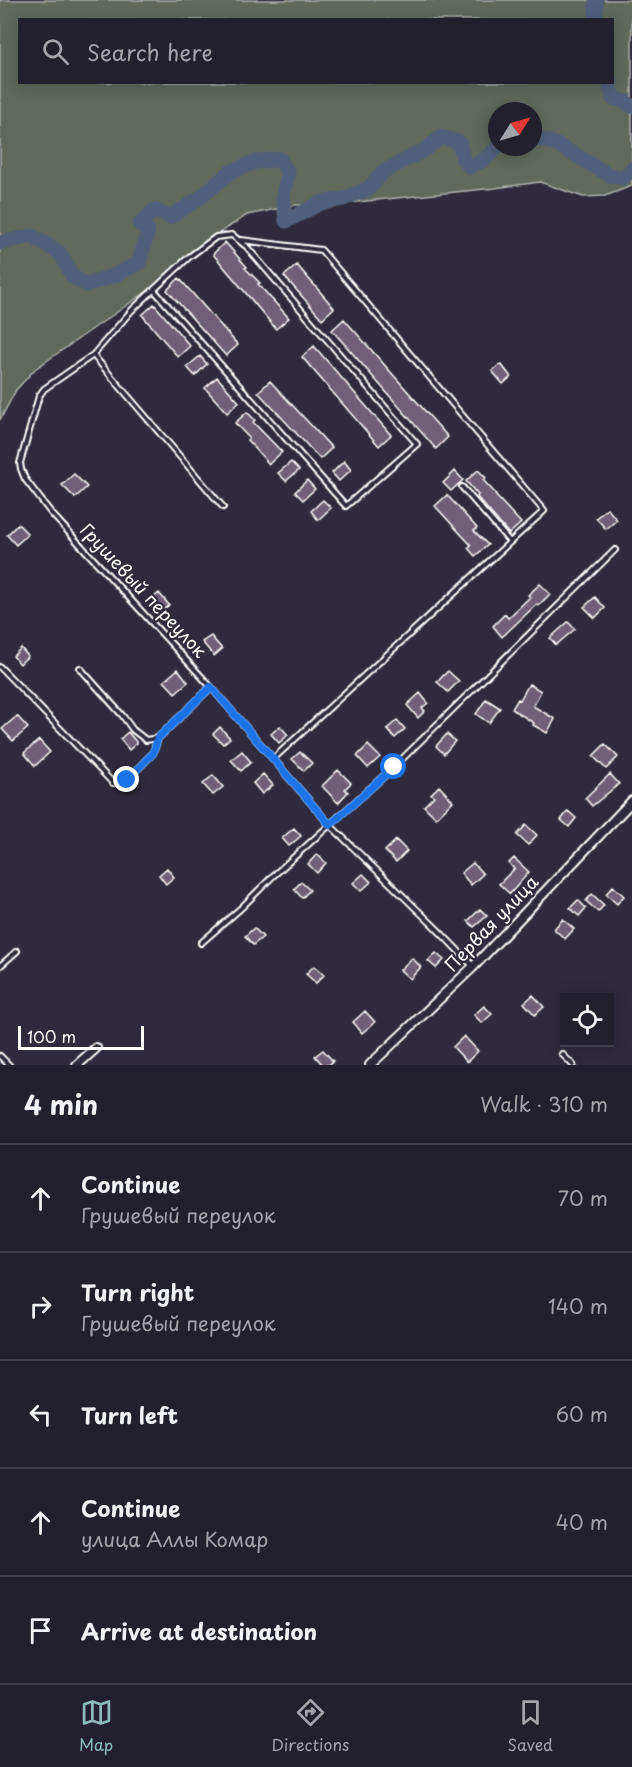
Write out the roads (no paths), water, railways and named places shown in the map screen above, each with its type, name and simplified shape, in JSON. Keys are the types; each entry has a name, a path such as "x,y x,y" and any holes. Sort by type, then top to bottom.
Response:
{"street":[{"name":"Первая улица","path":"370,1065 474,967 632,801"},
{"path":"77,1065 96,1048"}],"lane":[{"name":"Грушевый переулок","path":"474,967 330,825 211,687 51,513 25,479 20,463 39,396 44,389 93,355 132,310 189,257 216,237 232,235 238,240 321,250 544,511 510,542"},
{"path":"154,290 346,506 417,444 246,246 238,240"},
{"path":"93,355 223,507"},
{"path":"273,759 510,542 462,487"},
{"path":"201,943 470,694 615,550"},
{"path":"0,667 113,783 122,783 134,773 153,753 158,738 211,687"},
{"path":"80,668 140,736 146,740 158,738"},
{"path":"0,966 17,951"},
{"path":"562,1054 573,1065"},
{"path":"0,1056 9,1065"}],"waterway":[{"path":"596,0 596,18"},
{"path":"611,84 613,98 632,106"},
{"path":"0,243 32,236 60,253 73,277 87,285 139,263 148,231 140,224 154,210 170,217 200,198 230,172 255,162 280,159 288,173 283,196 286,221 321,203 343,199 368,189 383,172 426,149 441,137 459,142 463,159 470,167 488,156"},
{"path":"542,140 561,147 610,175 623,178 632,169"}]}
